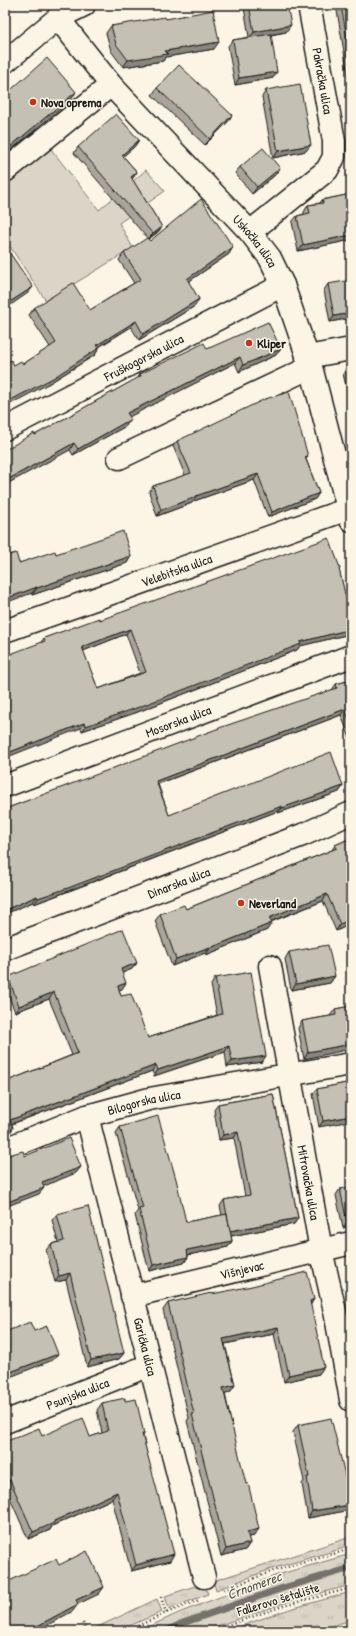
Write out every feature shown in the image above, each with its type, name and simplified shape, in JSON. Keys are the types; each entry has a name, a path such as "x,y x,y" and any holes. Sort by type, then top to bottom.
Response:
{"street":[{"path":"5,62 58,18 84,5"},
{"name":"Pakračka ulica","path":"309,5 334,141 342,156"},
{"name":"Uskočka ulica","path":"58,18 111,85 250,232 270,258 282,285 309,362 349,515"},
{"path":"5,171 111,85"},
{"path":"250,232 342,156"},
{"name":"Fruškogorska ulica","path":"5,429 282,285"},
{"path":"119,458 309,362 351,349"},
{"name":"Velebitska ulica","path":"5,631 349,515"},
{"name":"Mosorska ulica","path":"5,786 351,656"},
{"name":"Dinarska ulica","path":"5,949 305,834 351,813"},
{"name":"Mitrovačka ulica","path":"270,966 321,1250 335,1311 351,1400"},
{"name":"Bilogorska ulica","path":"5,1149 86,1116 149,1100 351,1064"},
{"name":"Garićka ulica","path":"86,1116 150,1365 212,1584"},
{"name":"Višnjevac","path":"132,1296 351,1243"},
{"name":"Psunjska ulica","path":"5,1422 150,1365"}],"path":[{"name":"Fallerovo šetalište","path":"212,1584 273,1571 351,1549"},
{"name":"Fallerovo šetalište","path":"211,1631 283,1606 351,1588"},
{"path":"161,1597 166,1613"},
{"path":"127,1631 199,1599"},
{"path":"83,1623 86,1631"}],"green space":[{"path":"50,148 99,210 146,170 165,191 119,223 133,248 46,301 5,239 5,185"},
{"path":"351,1537 351,1546 271,1569 216,1590 213,1581"},
{"path":"351,1554 351,1585 290,1601 203,1631 139,1631 181,1612 277,1575"},
{"path":"204,1583 208,1594 169,1609 165,1596"},
{"path":"351,1592 351,1620 315,1631 226,1631 290,1609"},
{"path":"157,1599 162,1612 117,1631 89,1631"}],"building":[{"path":"249,5 287,5 291,25 254,32"},
{"path":"341,5 351,5 351,61"},
{"path":"213,10 219,42 165,51 168,54 128,60 116,44 111,26 165,17 166,19"},
{"path":"271,34 277,72 239,78 233,40"},
{"path":"47,58 76,92 5,151 5,95"},
{"path":"179,65 232,115 210,139 157,88"},
{"path":"300,84 311,145 278,151 266,90"},
{"path":"116,114 139,140 122,155 137,172 131,177 162,227 153,234 78,147"},
{"path":"263,148 280,168 257,187 240,167"},
{"path":"351,194 351,235 303,245 297,216 310,213 308,205 323,203 322,200"},
{"path":"201,199 233,247 187,279 199,299 143,334 136,321 97,345 99,348 53,378 5,403 5,363 11,360 14,365 21,361 23,364 56,343 34,308 73,283 90,310 141,279 124,253 147,238 150,241"},
{"path":"5,246 33,287 5,305"},
{"path":"351,280 351,313 334,316 328,284"},
{"path":"268,322 281,349 243,365 240,357 127,413 131,419 78,449 74,443 5,481 5,450 141,376 140,374 204,343 207,349"},
{"path":"351,366 351,380 347,367"},
{"path":"289,392 308,456 305,457 319,493 272,512 258,474 161,510 153,486 191,473 177,441 265,399"},
{"path":"123,531 131,556 5,599 5,556 16,553 19,563 55,551 56,554"},
{"path":"329,538 340,568 351,618 351,629 300,642 301,644 139,707 86,726 84,723 5,754 5,656 45,641 44,638 99,618 100,620","holes":["130,629 146,672 98,689 82,647"]},
{"path":"351,680 351,724 345,709 156,781 169,815 331,752 343,786 282,808 282,806 68,888 38,898 37,896 5,910 5,809 222,727 337,688 336,684"},
{"path":"351,838 351,880 349,881 351,885 351,919 340,924 327,894 269,918 272,923 210,948 176,959 160,914 184,905 186,909 337,848 335,845"},
{"path":"123,929 137,963 121,969 126,983 118,986 121,996 131,994 148,1038 222,1014 215,978 251,972 266,1056 232,1061 229,1046 158,1070 156,1065 10,1120 13,1128 5,1132 5,1082 78,1053 54,992 19,1006 8,977"},
{"path":"328,945 335,976 296,984 289,952"},
{"path":"351,1006 351,1044 308,1052 302,1021 336,1015 335,1009"},
{"path":"351,1082 351,1116 323,1121 317,1089"},
{"path":"273,1094 298,1218 230,1231 224,1200 250,1195 238,1132 223,1135 218,1104"},
{"path":"158,1116 176,1179 186,1222 227,1214 232,1241 187,1250 188,1257 153,1265 139,1209 143,1208 120,1127"},
{"path":"69,1138 81,1167 42,1182 44,1188 5,1203 5,1154 8,1155 23,1151 25,1156"},
{"path":"351,1187 351,1221 347,1222 340,1189"},
{"path":"88,1206 124,1353 91,1360 70,1273 59,1276 51,1244 64,1241 57,1214"},
{"path":"307,1272 314,1299 310,1301 324,1367 289,1375 278,1327 223,1339 235,1385 223,1388 246,1484 248,1483 259,1529 247,1532 250,1543 226,1549 192,1414 194,1414 168,1303 211,1293 252,1286"},
{"path":"30,1322 34,1331 47,1326 58,1354 5,1374 5,1332"},
{"path":"125,1398 125,1401 136,1399 144,1434 142,1434 174,1554 136,1565 117,1492 33,1532 10,1480 5,1482 5,1442 39,1428 42,1436 83,1418 90,1437 108,1431 102,1403"},
{"path":"331,1418 344,1471 350,1505 312,1511 307,1477 309,1477 298,1425"},
{"path":"87,1551 104,1587 76,1600 78,1604 28,1631 5,1631 5,1583 56,1559 59,1565"}],"waterway":[{"name":"Črnomerec","path":"167,1631 183,1623 283,1588 351,1568"}],"place":[{"name":"Nova oprema","path":"33,102"},
{"name":"Kliper","path":"249,343"},
{"name":"Neverland","path":"241,903"}]}
